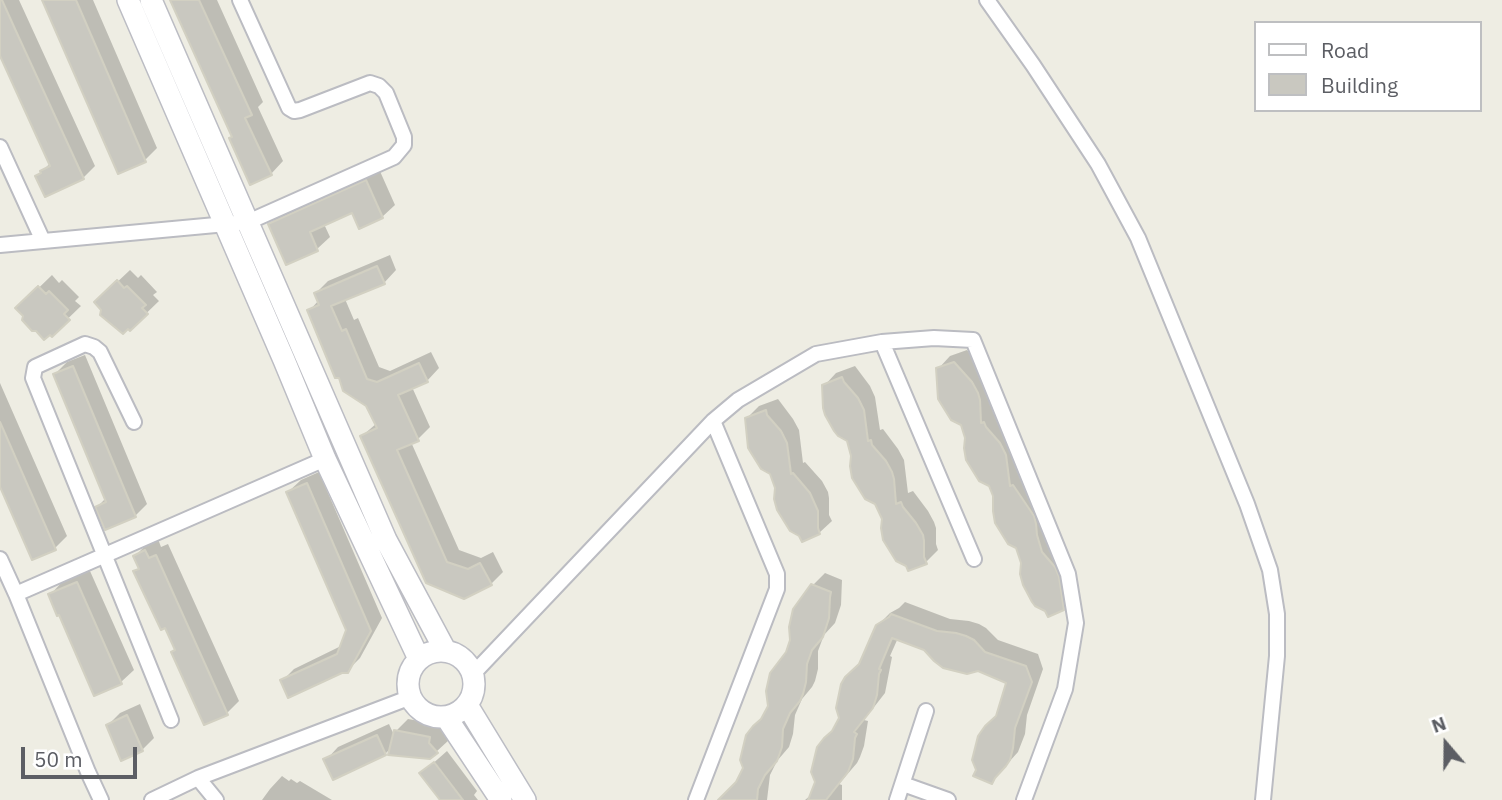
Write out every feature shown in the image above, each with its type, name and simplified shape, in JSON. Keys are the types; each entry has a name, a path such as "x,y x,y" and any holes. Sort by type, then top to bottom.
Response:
{"main road":[{"path":"128,0 325,459 419,659"},
{"path":"151,0 386,540 445,650"},
{"path":"445,650 463,658 469,665 473,674 474,690 461,711 446,717 429,715 421,710 411,697 408,680 419,659 427,654 445,650"},
{"path":"467,705 525,800"},
{"path":"446,717 501,800"}],"street":[{"path":"0,245 248,222 394,158 404,145 404,137 386,93 379,86 370,83 300,110 289,108 240,0"},
{"path":"987,0 1098,164 1138,238 1247,504 1270,570 1278,614 1277,656 1264,800"},
{"path":"0,147 43,241"},
{"path":"473,674 713,421 738,400 816,354 882,342 934,338 973,340 1068,574 1076,623 1065,689 1024,800"},
{"path":"882,342 974,559"},
{"path":"134,422 100,352 94,347 85,344 35,367 33,378 171,719"},
{"path":"696,800 777,589 777,574 713,421"},
{"path":"16,594 325,459"},
{"path":"0,559 102,800"},
{"path":"152,800 198,778 411,697"},
{"path":"898,800 926,711"},
{"path":"198,778 216,800"},
{"path":"903,784 948,800"}],"building":[{"path":"0,0 84,179 45,197 35,176 50,166 0,56"},
{"path":"42,0 76,0 146,162 118,174"},
{"path":"170,0 199,0 252,115 245,118 272,175 250,185 229,138 232,137"},
{"path":"366,180 383,218 359,229 352,213 310,232 318,251 286,265 268,224"},
{"path":"377,266 385,284 331,306 342,331 346,329 367,379 377,382 419,363 428,382 398,395 419,441 397,450 447,562 468,569 480,563 492,585 464,599 426,583 360,436 377,428 366,406 343,391 339,378 335,378 307,310 319,305 314,293"},
{"path":"117,280 146,305 142,308 148,314 123,334 100,315 101,310 94,302"},
{"path":"38,286 46,294 49,291 68,310 64,314 70,320 52,337 50,335 44,340 22,320 23,316 15,308"},
{"path":"954,362 978,393 981,423 984,422 1000,443 1006,455 1010,486 1013,485 1034,516 1042,552 1055,567 1059,577 1064,610 1048,617 1045,611 1032,602 1023,585 1021,563 1016,548 1008,544 995,523 993,496 989,486 979,481 966,460 965,438 961,425 951,420 938,399 936,368"},
{"path":"73,366 136,517 105,530 95,507 106,502 53,374"},
{"path":"842,377 864,410 868,441 871,440 892,472 896,504 901,502 923,535 927,564 908,571 906,566 896,561 883,540 882,519 875,504 865,499 852,478 847,441 834,431 823,408 822,385"},
{"path":"766,410 787,443 791,474 793,473 810,493 818,511 820,534 802,542 799,536 790,531 777,510 775,488 770,474 761,469 748,448 745,418"},
{"path":"0,422 56,550 32,560 0,487"},
{"path":"307,483 371,631 348,673 342,673 288,698 280,680 337,654 346,630 286,492"},
{"path":"145,550 149,558 156,555 228,715 204,725 171,652 175,650 165,628 161,630 133,571 139,569 133,556"},
{"path":"77,582 122,684 94,696 48,594"},
{"path":"811,584 831,592 829,618 823,637 812,650 807,664 803,694 783,729 782,747 777,761 765,775 758,789 757,800 718,800 736,782 743,768 740,760 746,735 761,719 768,706 766,691 770,673 786,652 793,609"},
{"path":"891,614 937,631 966,636 985,652 1026,666 1032,682 1015,728 1010,760 992,784 973,776 976,770 972,760 978,736 996,716 1006,683 978,671 967,674 943,668 924,650 892,638 879,669 881,670 873,708 854,732 857,734 848,772 826,800 808,800 815,782 811,772 817,747 832,731 839,718 836,708 841,684 859,664 876,625"},
{"path":"127,715 143,751 121,761 106,725"},
{"path":"394,730 430,737 429,743 438,753 430,759 388,755"},
{"path":"377,735 386,755 333,780 323,759"},
{"path":"434,762 463,800 440,800 419,773"}]}
